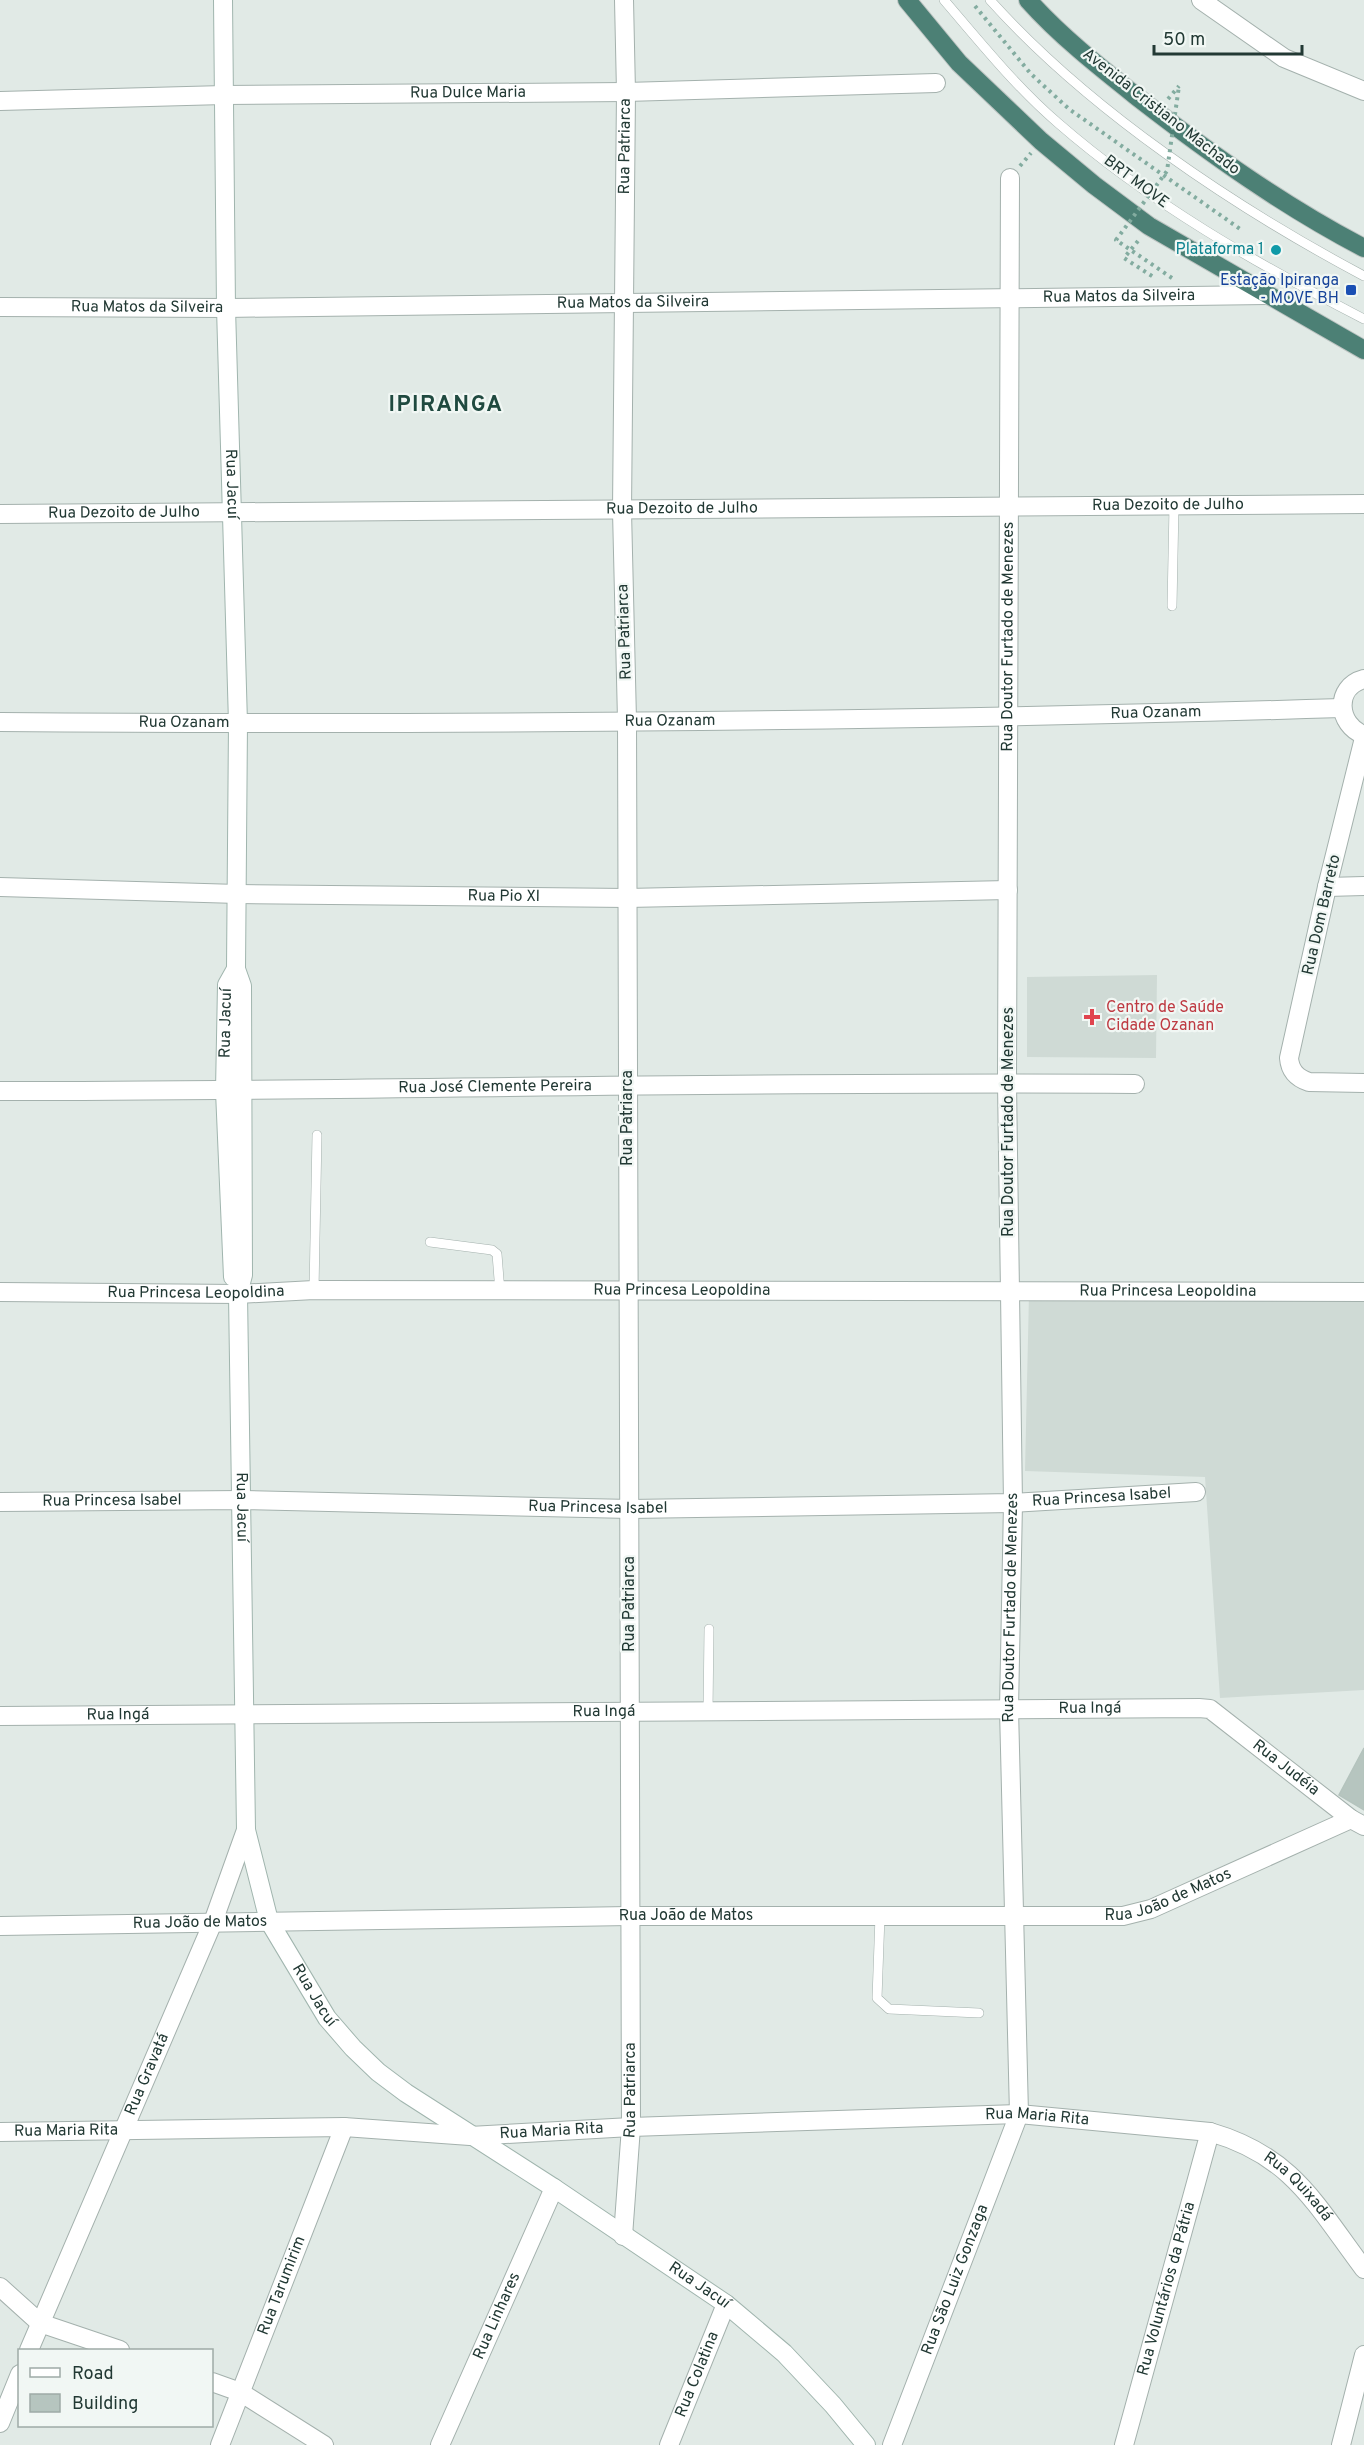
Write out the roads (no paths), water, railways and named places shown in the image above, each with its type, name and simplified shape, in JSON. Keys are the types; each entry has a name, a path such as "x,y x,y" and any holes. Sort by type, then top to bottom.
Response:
{"highway":[{"path":"907,0 959,63 1041,141 1149,226 1364,350"},
{"name":"Avenida Cristiano Machado","path":"1028,0 1105,72 1213,156 1316,223 1364,248"}],"street":[{"name":"Rua Jacuí","path":"223,0 226,308 234,512 238,723 236,969 242,986 244,1092 243,1275 238,1294"},
{"name":"Rua Patriarca","path":"623,2236 631,2127 627,720 622,511 626,92 624,0"},
{"path":"1201,0 1284,58 1364,91"},
{"name":"Rua Dulce Maria","path":"0,101 224,95 626,92 936,83"},
{"name":"Rua Doutor Furtado de Menezes","path":"1010,178 1012,299 1007,1083 1013,1503 1009,1709 1019,2115"},
{"name":"Rua Matos da Silveira","path":"0,307 226,308 1267,295"},
{"name":"Rua Dezoito de Julho","path":"0,514 1364,504"},
{"path":"1364,679 1352,684 1346,691 1342,708 1349,726 1364,736"},
{"name":"Rua Ozanam","path":"0,722 1009,719 1342,708"},
{"name":"Rua Dom Barreto","path":"1364,736 1289,1058 1294,1074 1309,1082 1364,1083"},
{"path":"1327,887 1364,886"},
{"name":"Rua Pio XI","path":"0,888 238,894 627,898 1008,890"},
{"name":"Rua Jacuí","path":"236,969 227,985 225,1091 232,1274 238,1294 246,1830 268,1921 327,2018 353,2048 406,2093 554,2188 726,2304 784,2354 833,2405 866,2445"},
{"name":"Rua José Clemente Pereira","path":"0,1091 244,1092 628,1084 1135,1084"},
{"name":"Rua Princesa Leopoldina","path":"0,1292 238,1294 314,1290 1364,1292"},
{"name":"Rua Princesa Isabel","path":"0,1502 242,1500 630,1509 1013,1503 1196,1492"},
{"name":"Rua Ingá","path":"0,1716 1209,1709"},
{"name":"Rua Judéia","path":"1209,1709 1357,1822"},
{"name":"Rua João de Matos","path":"0,1926 629,1916 1123,1916 1151,1909 1357,1822"},
{"name":"Rua Gravatá","path":"29,2349 213,1922 246,1830"},
{"name":"Rua Maria Rita","path":"0,2132 344,2127 471,2136 631,2127 1019,2115 1210,2132"},
{"name":"Rua São Luiz Gonzaga","path":"892,2445 1019,2115"},
{"name":"Rua Tarumirim","path":"220,2445 344,2127"},
{"name":"Rua Quixadá","path":"1210,2132 1240,2141 1282,2167 1299,2183 1364,2269"},
{"name":"Rua Voluntários da Pátria","path":"1124,2445 1210,2132"},
{"name":"Rua Linhares","path":"440,2445 554,2188"},
{"path":"0,2287 40,2323 117,2349"},
{"name":"Rua Colatina","path":"669,2445 726,2304"},
{"path":"1341,2445 1364,2355"},
{"path":"0,2423 18,2379"},
{"path":"213,2382 240,2392 324,2445"}],"lane":[{"name":"BRT MOVE","path":"944,0 993,57 1058,123 1157,199 1279,276 1364,319"},
{"path":"990,0 1019,32 1086,92 1187,167 1302,243 1364,276"},
{"path":"1172,606 1174,506"},
{"path":"314,1290 317,1135"},
{"path":"430,1242 492,1250 497,1254 500,1292"},
{"path":"708,1712 710,1629"},
{"path":"880,1916 877,1998 880,2003 889,2009 979,2013"}],"place":[{"name":"Plataforma 1","path":"1276,250"},
{"name":"Estação Ipiranga - MOVE BH","path":"1351,290"},
{"name":"Centro de Saúde Cidade Ozanan","path":"1092,1017"}],"district":[{"name":"IPIRANGA","path":"446,405"}]}
